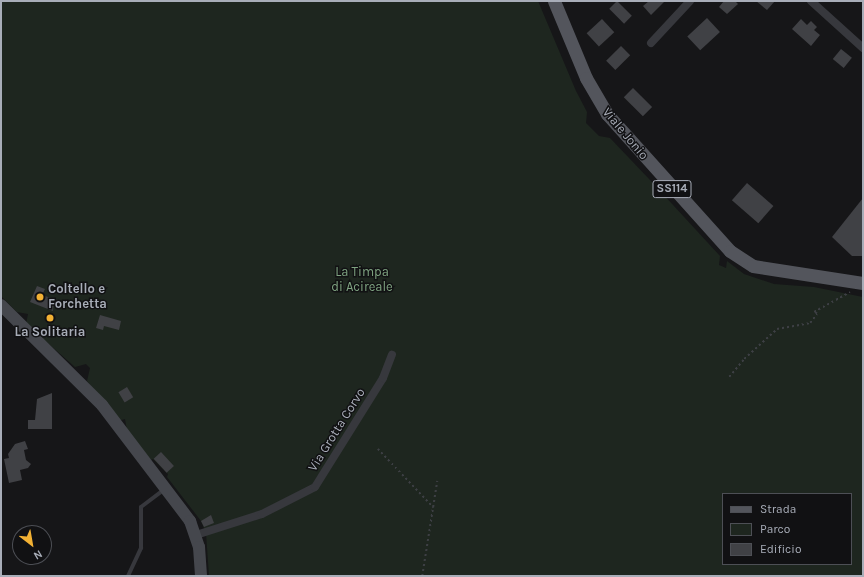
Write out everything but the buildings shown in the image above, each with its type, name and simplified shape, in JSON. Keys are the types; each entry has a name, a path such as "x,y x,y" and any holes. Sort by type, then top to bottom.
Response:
{"main road":[{"name":"Viale Jonio","path":"554,1 586,78 607,114 730,251 753,266 860,286"}],"street":[{"path":"650,43 690,1"},
{"path":"811,1 863,48"},
{"path":"1,304 102,405 190,521 196,535 201,576"},
{"name":"Via Grotta Corvo","path":"196,535 262,514 315,487 383,378 392,355"}],"lane":[{"path":"128,576 141,548 141,507 165,489"}],"path":[{"path":"729,377 744,359 777,329 810,324 817,314 814,312 825,303 860,286"},
{"path":"378,449 434,508"},
{"path":"422,576 434,508 437,481"}],"green space":[{"name":"La Timpa di Acireale","path":"1,1 538,1 576,91 587,112 586,123 599,136 610,138 650,180 720,256 719,265 726,268 727,261 744,274 774,284 814,287 863,297 863,576 209,576 206,533 201,521 167,477 168,474 153,459 151,460 127,430 125,419 118,421 87,381 90,368 86,364 75,367 26,324 28,314 17,312 1,296"}],"place":[{"name":"Coltello e Forchetta","path":"40,297"},
{"name":"La Solitaria","path":"50,318"}]}
